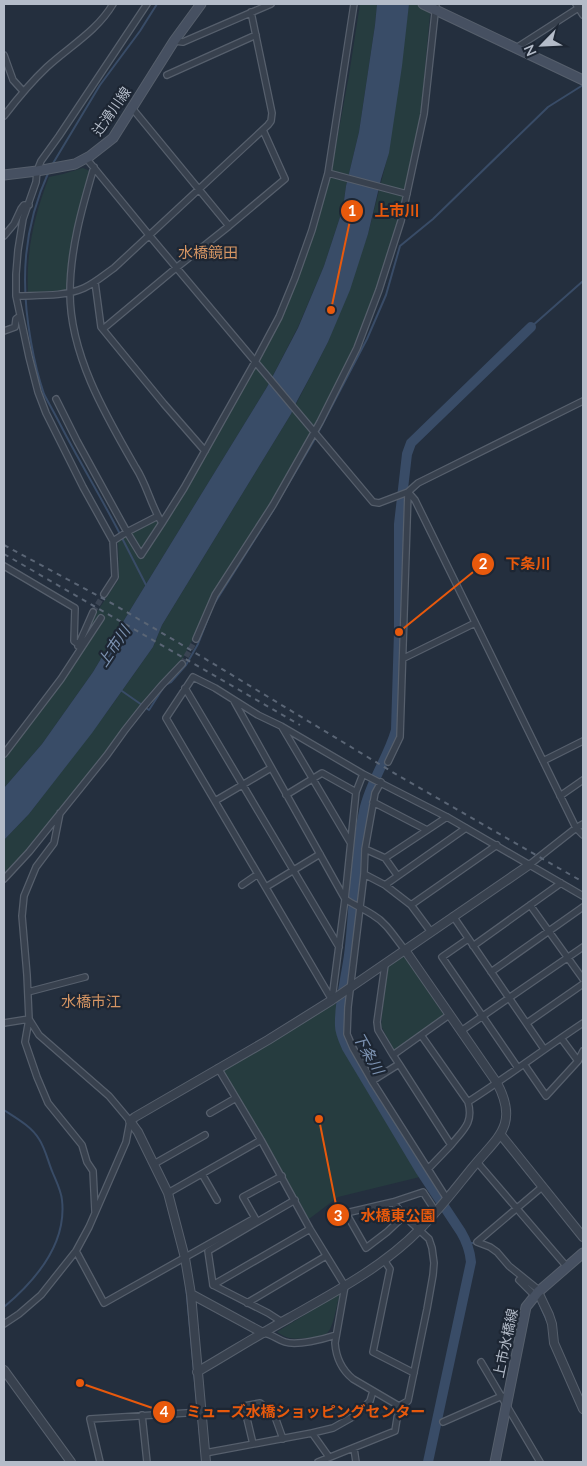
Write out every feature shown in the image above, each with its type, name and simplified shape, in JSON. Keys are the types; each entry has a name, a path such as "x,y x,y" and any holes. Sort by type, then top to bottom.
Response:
{"main road":[{"name":"辻滑川線","path":"4,175 75,164 102,148 113,138 174,41 201,4"},
{"path":"431,6 583,80"},
{"name":"上市水橋線","path":"495,1462 504,1400 526,1307 537,1293 583,1253"}],"street":[{"path":"4,116 23,91 48,66 97,27 114,4"},
{"path":"104,594 116,577 113,541 71,464 38,392 16,296 16,274 23,220 41,161 147,4"},
{"path":"174,41 183,42 271,4"},
{"path":"56,398 77,441 141,556 256,363 279,317 295,278 312,230 328,173 354,4"},
{"path":"196,639 215,595 314,433 357,348 382,283 401,221 424,114 431,6"},
{"path":"516,48 579,6 583,15"},
{"path":"16,296 70,292 95,282 114,268 271,121 272,113 251,12"},
{"path":"167,75 256,35"},
{"path":"4,55 13,80 23,91"},
{"path":"132,108 229,226"},
{"path":"103,329 285,180 263,130"},
{"path":"86,158 373,502 379,503 408,492 418,483 583,401"},
{"path":"94,167 78,222 72,255 70,292 76,340 87,374 162,522"},
{"path":"328,173 407,194"},
{"path":"4,236 14,224 24,205 29,205"},
{"path":"95,282 101,327 205,451"},
{"path":"4,332 16,327 16,318 20,316"},
{"path":"408,492 415,500 576,828 583,835"},
{"path":"388,762 400,737 408,492"},
{"path":"113,541 158,516"},
{"path":"4,566 75,608 74,641 78,644"},
{"path":"75,658 78,644 93,612"},
{"path":"4,754 36,713 101,618"},
{"path":"404,658 475,623"},
{"path":"4,879 29,852 162,683 182,664"},
{"path":"334,998 266,888 166,718 193,677 365,775 497,845 583,896"},
{"path":"185,688 339,948"},
{"path":"197,1372 345,1286 384,1260 420,1230 500,1135 505,1123 506,1110 504,1096 497,1083 405,950 388,928 374,916 347,900 232,700"},
{"path":"282,726 350,842"},
{"path":"543,761 583,741"},
{"path":"215,801 271,768"},
{"path":"286,795 322,774 356,792"},
{"path":"334,998 339,948 347,900 350,842 356,792 365,775"},
{"path":"560,796 583,780"},
{"path":"380,782 374,793 365,848 364,874 348,989 347,1034 372,1081 446,1201"},
{"path":"373,802 427,830"},
{"path":"60,813 54,843 36,867 24,896 22,916 29,1019 25,1042 48,1103 82,1145 87,1162 93,1171 95,1214"},
{"path":"386,858 447,817"},
{"path":"4,1324 41,1295 76,1251 95,1214 126,1142 130,1121 268,1040 385,965 529,865 583,824"},
{"path":"385,885 466,828"},
{"path":"411,905 497,845"},
{"path":"365,848 386,858 397,875"},
{"path":"266,888 320,854"},
{"path":"242,885 258,874"},
{"path":"364,874 385,885 411,905 431,932"},
{"path":"473,946 561,883"},
{"path":"530,905 583,979"},
{"path":"491,972 583,907"},
{"path":"453,916 544,1049"},
{"path":"468,939 442,957 518,1068"},
{"path":"461,1031 583,947"},
{"path":"385,965 377,1022 378,1030 451,1145"},
{"path":"28,992 85,977"},
{"path":"527,1023 583,984"},
{"path":"393,1055 450,1015"},
{"path":"4,1023 29,1019"},
{"path":"29,1019 39,1035 109,1096 130,1121 138,1132 168,1193 186,1258 206,1462"},
{"path":"468,1102 583,1023"},
{"path":"421,1035 468,1102 469,1107 469,1124 428,1169"},
{"path":"561,1038 578,1061"},
{"path":"524,1064 546,1096 578,1061 583,1051"},
{"path":"372,1081 398,1064"},
{"path":"218,1068 282,1176 310,1229 345,1286 336,1335 336,1351 339,1360 348,1375 399,1406"},
{"path":"210,1113 236,1098"},
{"path":"154,1164 205,1135"},
{"path":"500,1135 583,1236"},
{"path":"168,1193 261,1140"},
{"path":"477,1162 567,1267"},
{"path":"202,1174 217,1200"},
{"path":"256,1220 244,1197 282,1176"},
{"path":"542,1187 477,1242 498,1252 509,1266 537,1293 552,1324 554,1343 583,1409"},
{"path":"404,1216 366,1248 346,1213 394,1202 423,1192 437,1211"},
{"path":"76,1251 104,1303 295,1200"},
{"path":"394,1202 404,1216 428,1239 432,1248 434,1263 408,1401 399,1406"},
{"path":"213,1285 208,1251 256,1220"},
{"path":"213,1285 310,1229"},
{"path":"247,1302 326,1256"},
{"path":"384,1260 390,1269 373,1352 414,1373"},
{"path":"518,1280 537,1293"},
{"path":"213,1285 282,1322"},
{"path":"190,1294 263,1333 270,1334 287,1343 317,1341 336,1335"},
{"path":"481,1362 540,1462"},
{"path":"4,1370 71,1462"},
{"path":"205,1453 312,1434 333,1428 356,1415 370,1401 373,1391"},
{"path":"443,1422 504,1400"},
{"path":"254,1444 244,1406 260,1402 274,1414 284,1439"},
{"path":"318,1462 395,1431 399,1406"},
{"path":"100,1462 90,1419 202,1412"},
{"path":"142,1416 147,1462"},
{"path":"312,1434 329,1458"},
{"path":"354,1448 356,1462"}],"green space":[{"path":"360,4 377,4 359,132 346,186 343,208 324,266 298,327 267,387 93,672 42,744 4,788 4,758 44,708 77,660 92,619 119,579 118,541 163,515 197,471 262,356 287,305 308,248 330,178"},
{"path":"409,4 431,4 421,111 403,202 375,295 357,341 316,422 269,505 214,591 181,662 153,689 99,763 32,844 4,873 4,840 29,814 107,712 153,647 162,625 291,414 328,342 368,234 388,155"},
{"path":"83,168 90,171 69,290 28,293 28,263 32,234 49,177"},
{"path":"404,955 444,1015 394,1050 381,1026 387,966"},
{"path":"335,1002 340,1009 339,1029 347,1048 424,1176 338,1197 309,1219 218,1068"},
{"path":"340,1293 331,1327 326,1334 295,1339 288,1338 277,1332"}],"water":[{"path":"377,4 409,4 402,66 389,153 368,234 350,290 328,342 291,414 162,625 153,647 92,733 29,814 4,840 4,788 42,744 93,672 267,387 298,328 324,266 343,208 346,186 359,132"}],"waterway":[{"path":"52,165 100,85 140,31 157,4"},
{"path":"276,505 313,442 367,339 386,295 400,246 433,219 548,107 583,85"},
{"path":"49,171 34,213 26,255 26,298 32,348 44,394 120,534"},
{"path":"531,327 583,281"},
{"name":"下条川","path":"428,1462 471,1262 470,1254 461,1232 420,1170 347,1048 340,1029 340,1017 351,937 358,847 364,811 370,790 396,730 399,632 399,524 407,454 411,443 531,327"},
{"path":"214,604 274,509"},
{"path":"122,538 146,585"},
{"path":"146,708 149,710 165,685 171,682 186,665 198,644 211,611"},
{"path":"122,691 142,705"},
{"path":"4,1110 28,1126 36,1134 45,1150 62,1200 62,1216 54,1246 27,1286 4,1307"},
{"path":"257,1219 289,1200"},
{"name":"下条川","path":"467,1243 475,1243"},
{"path":"527,1284 534,1291"},
{"path":"186,1286 200,1436"},
{"path":"540,1305 547,1321"}],"tunnel":[{"path":"93,612 104,594"},
{"path":"182,664 196,639"}],"railway":[{"path":"4,545 113,604 399,776 583,882"},
{"path":"4,554 300,725"}],"place":[{"name":"上市川","path":"331,310"},
{"name":"下条川","path":"399,632"},
{"name":"水橋東公園","path":"319,1119"},
{"name":"ミューズ水橋ショッピングセンター","path":"80,1383"}],"district":[{"name":"水橋鏡田","path":"208,252"},
{"name":"水橋市江","path":"91,1001"}]}
